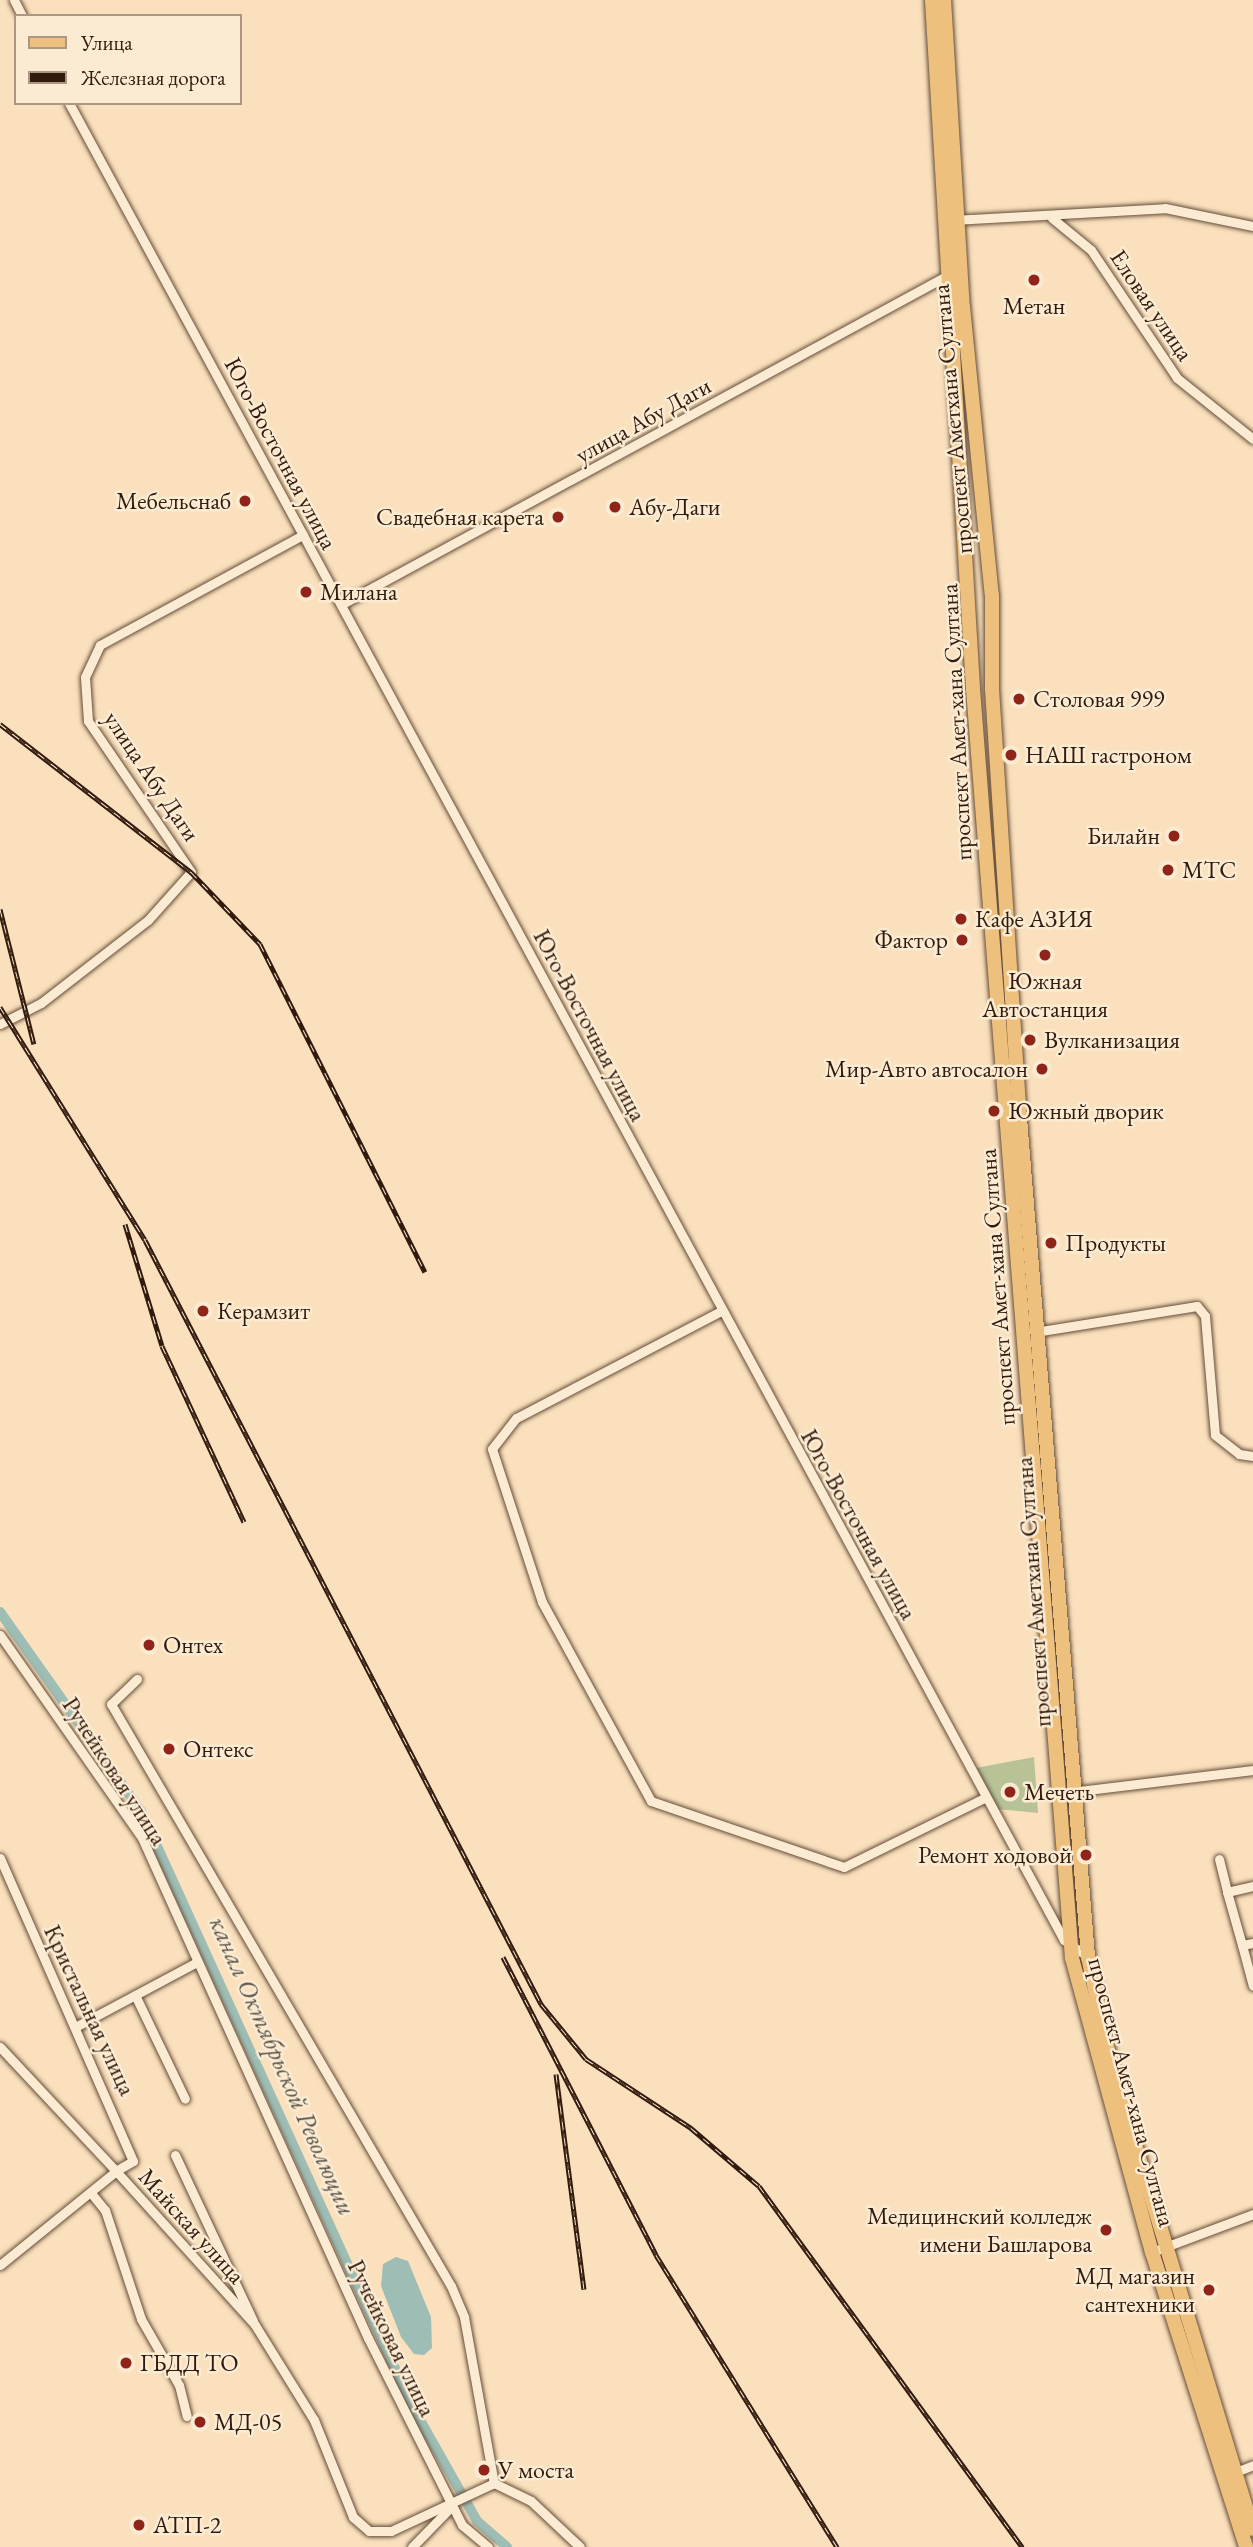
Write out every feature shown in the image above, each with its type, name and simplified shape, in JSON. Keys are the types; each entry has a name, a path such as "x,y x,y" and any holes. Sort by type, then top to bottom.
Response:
{"main road":[{"name":"проспект Амет-хана Султана","path":"932,0 952,220 1063,1793 1071,1945 1159,2250 1232,2472 1245,2547"},
{"path":"944,0 952,220"},
{"name":"проспект Аметхана Султана","path":"955,275 992,595 992,689 1030,1332"},
{"path":"1063,1793 1088,1957 1112,2069 1159,2250"},
{"path":"1232,2472 1253,2529"}],"street":[{"name":"Юго-Восточная улица","path":"70,105 303,535 344,603 721,1311 986,1797 1071,1945 1088,1957"},
{"path":"952,220 1052,218 1165,208 1253,226"},
{"name":"Еловая улица","path":"1052,218 1091,250 1177,378 1253,439"},
{"name":"улица Абу Даги","path":"344,603 955,275"},
{"name":"улица Абу Даги","path":"0,1024 41,1003 148,920 191,872 88,721 85,677 100,645 303,535"},
{"path":"1030,1332 1196,1306 1205,1316 1215,1435 1239,1454 1253,1455"},
{"path":"721,1311 516,1418 492,1449 548,1613 651,1801 844,1867 986,1797"},
{"name":"Ручейковая улица","path":"0,1635 142,1838 197,1962 462,2525 488,2547"},
{"path":"137,1679 111,1703 451,2286 464,2317 494,2483"},
{"path":"1063,1793 1253,1770"},
{"name":"Кристальная улица","path":"0,1858 79,2025 134,2152 133,2161 116,2171"},
{"path":"1219,1859 1253,1986"},
{"path":"1227,1892 1253,1886"},
{"path":"1242,1945 1253,1943"},
{"path":"79,2025 197,1962"},
{"name":"Кристальная улица","path":"135,1995 185,2099"},
{"path":"0,2047 116,2171"},
{"name":"Майская улица","path":"175,2155 255,2325 314,2420 353,2516 369,2530 391,2531 453,2505"},
{"name":"Майская улица","path":"0,2265 116,2171 255,2325"},
{"path":"91,2193 105,2210 141,2319 179,2385 187,2416"},
{"path":"1159,2250 1253,2214"},
{"path":"1232,2472 1253,2465"},
{"path":"412,2547 453,2505 494,2483"},
{"path":"494,2483 531,2501 580,2547"}],"green space":[{"path":"1034,1757 1038,1813 997,1809 976,1768"}],"water":[{"path":"396,2257 408,2261 431,2317 432,2348 424,2355 414,2354 401,2337 381,2286 383,2264"}],"waterway":[{"name":"канал Октябрьской Революции","path":"0,1612 141,1811 412,2406 477,2521 507,2547"}],"railway":[{"path":"0,724 191,872 260,944 425,1272"},
{"path":"0,909 34,1044"},
{"path":"0,1007 145,1240 541,2004 586,2059 691,2128 759,2186 1022,2547"},
{"path":"125,1224 162,1346 244,1522"},
{"path":"503,1957 656,2255 837,2547"},
{"path":"556,2074 584,2289"}],"place":[{"name":"Метан","path":"1034,280"},
{"name":"Мебельснаб","path":"245,501"},
{"name":"Абу-Даги","path":"615,507"},
{"name":"Свадебная карета","path":"558,517"},
{"name":"Милана","path":"306,592"},
{"name":"Столовая 999","path":"1019,699"},
{"name":"НАШ гастроном","path":"1011,755"},
{"name":"Билайн","path":"1174,836"},
{"name":"МТС","path":"1168,870"},
{"name":"Кафе АЗИЯ","path":"961,919"},
{"name":"Фактор","path":"962,940"},
{"name":"Южная Автостанция","path":"1045,955"},
{"name":"Вулканизация","path":"1030,1040"},
{"name":"Мир-Авто автосалон","path":"1042,1069"},
{"name":"Южный дворик","path":"994,1111"},
{"name":"Продукты","path":"1051,1243"},
{"name":"Керамзит","path":"203,1311"},
{"name":"Онтех","path":"149,1645"},
{"name":"Онтекс","path":"169,1749"},
{"name":"Мечеть","path":"1010,1792"},
{"name":"Ремонт ходовой","path":"1086,1855"},
{"name":"Медицинский колледж имени Башларова","path":"1106,2230"},
{"name":"МД магазин сантехники","path":"1209,2290"},
{"name":"ГБДД ТО","path":"126,2363"},
{"name":"МД-05","path":"200,2422"},
{"name":"У моста","path":"484,2470"},
{"name":"АТП-2","path":"139,2525"}]}
